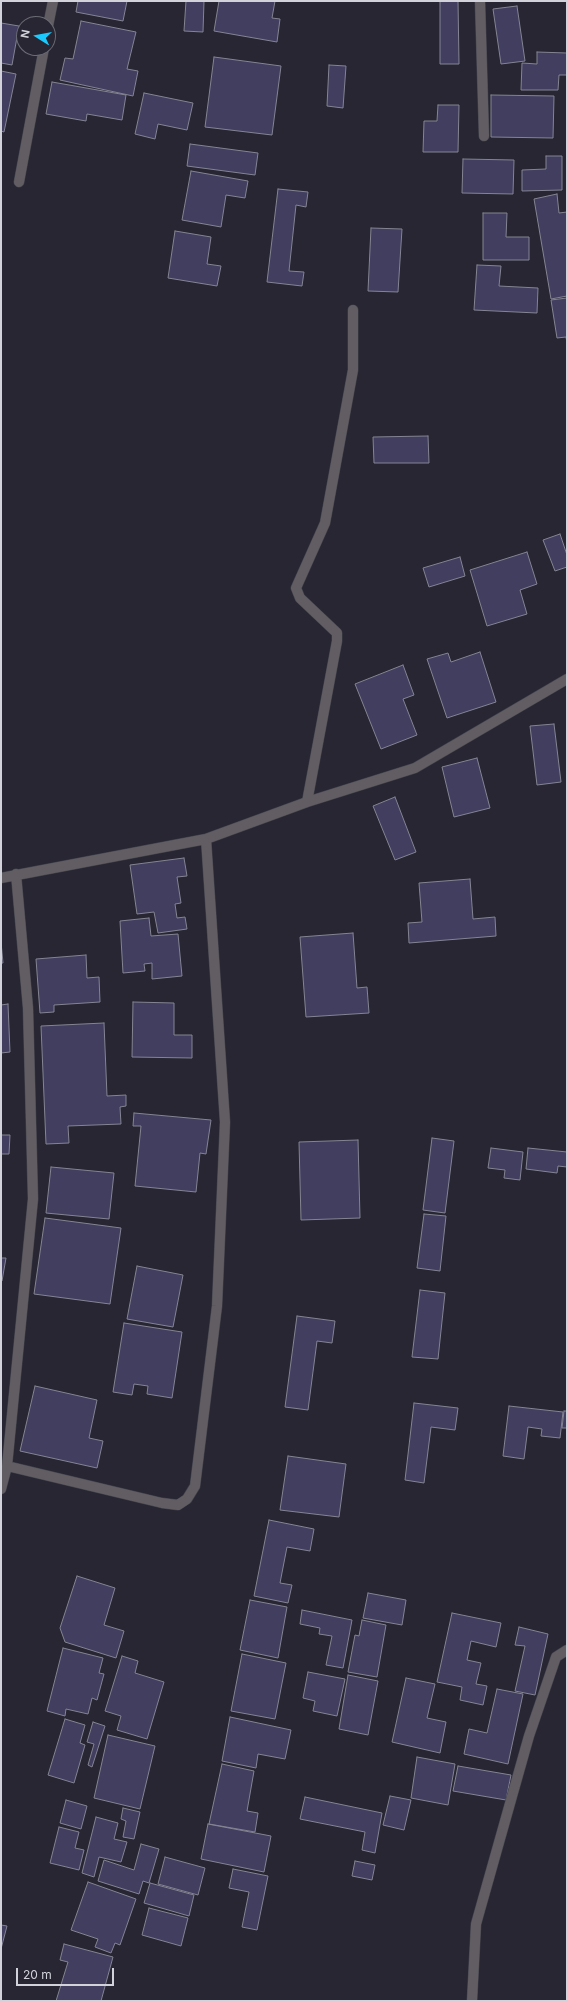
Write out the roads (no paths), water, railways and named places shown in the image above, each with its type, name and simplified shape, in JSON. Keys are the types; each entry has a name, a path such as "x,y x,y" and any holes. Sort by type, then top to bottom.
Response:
{"street":[{"path":"50,16 53,1"},
{"path":"480,1 484,136"},
{"path":"19,182 43,56"},
{"path":"307,802 337,641 337,633 300,598 296,588 325,523 353,370 353,310"},
{"path":"1,878 206,839 307,802 415,768 567,679"},
{"path":"7,1466 178,1505 187,1499 195,1486 217,1306 225,1122 206,839"},
{"path":"1,1489 7,1466 33,1199 28,1008 16,874"},
{"path":"472,2001 476,1924 529,1736 556,1657 567,1650"}]}
